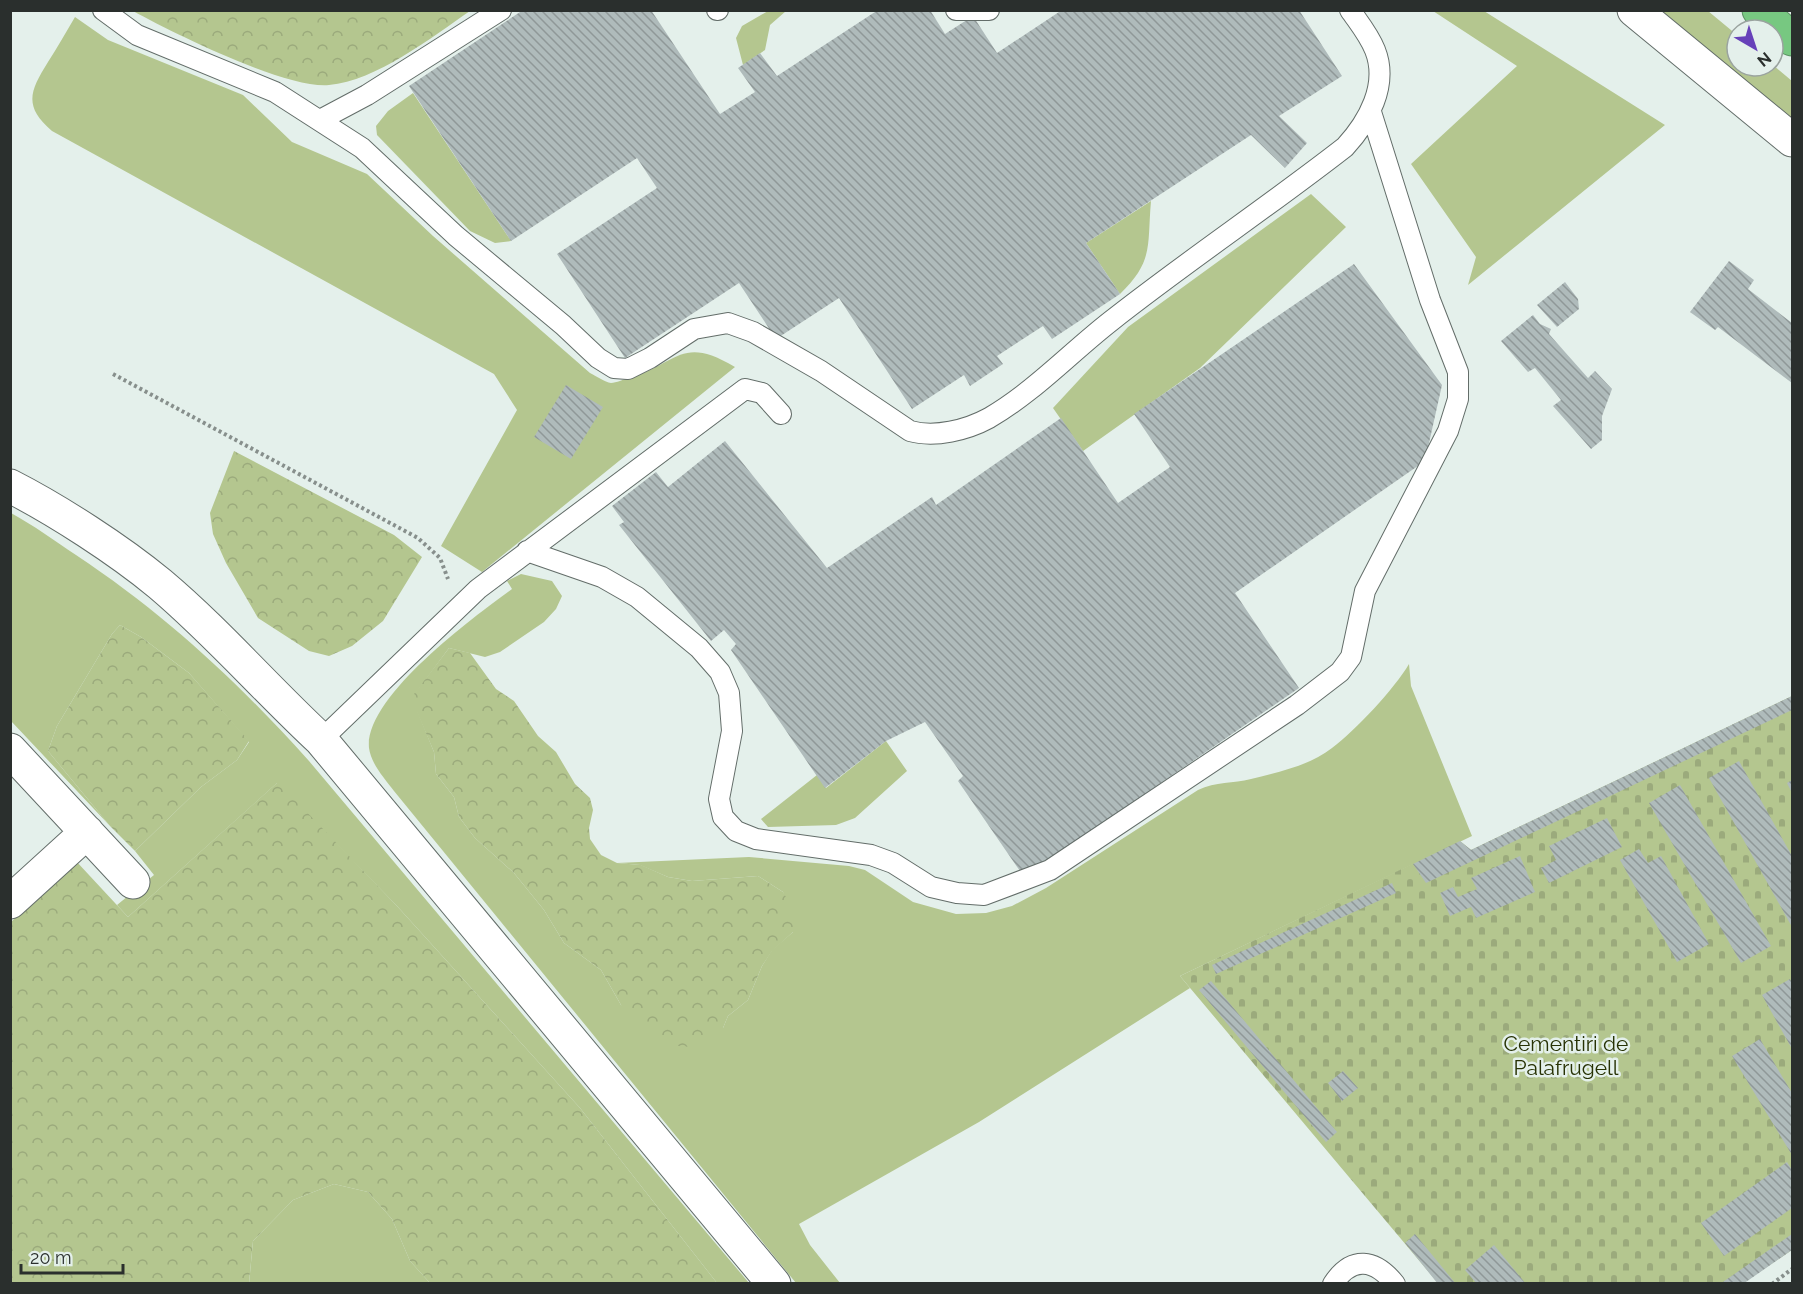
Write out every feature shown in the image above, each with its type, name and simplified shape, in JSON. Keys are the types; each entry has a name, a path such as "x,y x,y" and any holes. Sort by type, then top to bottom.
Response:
{"highway":[{"path":"1759,10 1792,39"}],"street":[{"path":"1634,10 1792,140"},
{"path":"10,486 35,499 159,583 240,657 321,740 774,1284"},
{"path":"10,750 133,882"},
{"path":"10,902 87,832"}],"lane":[{"path":"103,10 137,35 255,82 362,148 456,236 563,325 598,358 614,368 628,369 650,358 694,329 728,322 753,332 821,371 910,432 921,434 942,433 973,426 1026,394 1109,323 1345,147 1361,129 1371,112 1380,73 1376,52 1350,10"},
{"path":"320,120 367,95 501,10"},
{"path":"956,10 962,13 989,10"},
{"path":"527,550 602,577 637,597 699,648 720,672 729,693 732,731 719,799 723,817 736,831 756,839 871,855 893,863 931,888 957,893 984,895 1050,870 1297,705 1340,672 1351,657 1365,591 1448,431 1458,399 1458,372 1430,300 1371,112"},
{"path":"321,740 478,589 527,550 745,389 762,393 781,414"},
{"path":"1333,1284 1350,1265 1363,1263 1374,1265 1388,1274 1395,1284"}],"path":[{"path":"113,374 418,538 440,558 448,580 447,619"},
{"path":"1772,1284 1792,1269"}],"green space":[{"path":"133,11 470,11 384,67 347,82 329,85 310,84 259,69 201,45"},
{"path":"768,11 786,11 770,25 765,50 743,65 736,38 742,26"},
{"path":"1433,11 1484,11 1665,125 1468,285 1476,257 1411,164 1517,66"},
{"path":"1656,11 1708,11 1725,25 1725,67"},
{"path":"75,17 108,40 243,95 292,142 367,174 433,236 590,373 600,379 611,383 618,382 691,352 703,353 735,367 482,572 441,546 517,410 494,374 52,131 37,114 32,98 42,72"},
{"path":"1785,75 1792,81 1792,122 1738,78 1785,78"},
{"path":"413,93 511,241 495,243 470,231 377,135 376,126 388,111"},
{"path":"1311,194 1346,227 1200,368 1083,451 1053,408 1128,327"},
{"path":"1151,201 1147,252 1144,262 1139,272 1120,294 1086,243"},
{"path":"234,451 394,535 422,557 383,621 352,646 329,656 309,651 258,618 226,563 213,534 210,513"},
{"path":"11,513 109,578 170,625 227,676 282,732 309,761 749,1283 717,1283 580,1108 397,906 277,783 128,917 117,905 154,875 135,851 201,787 237,760 249,742 189,673 141,637 120,625 112,634 57,726 48,751 110,826 11,721"},
{"path":"521,574 552,581 562,596 556,609 544,622 500,652 485,657 449,648 412,698 434,752 436,774 454,797 459,817 475,838 514,873 544,910 564,943 601,970 621,1005 723,1028 728,1016 748,1000 762,966 772,950 793,932 783,892 758,876 692,881 668,877 640,865 617,863 749,857 849,866 865,870 913,902 956,914 986,913 1012,906 1046,888 1198,790 1211,785 1244,781 1282,771 1323,754 1363,720 1385,697 1409,664 1411,686 1472,836 1180,976 1190,988 979,1122 799,1224 810,1245 840,1283 796,1283 394,791 372,760 369,748 372,728 384,705 402,682 449,638 512,589 507,581"},
{"path":"120,625 141,637 189,673 249,741 237,760 201,787 135,851 110,826 48,751 57,726 112,634"},
{"path":"449,648 470,653 496,689 514,701 538,736 556,752 575,784 590,798 593,810 589,828 590,839 601,855 617,863 641,865 668,877 692,881 758,876 783,892 795,912 793,932 772,951 762,966 748,1000 728,1016 723,1028 691,1047 667,1045 649,1033 621,1005 601,970 564,943 544,910 514,873 475,838 459,817 454,797 436,774 434,752 411,698"},
{"name":"Cementiri de Palafrugell","path":"1792,696 1792,1250 1743,1283 1438,1283 1180,976 1460,841 1471,850"},
{"path":"886,741 907,771 855,818 836,825 768,827 761,819 817,775 826,788"},
{"path":"278,782 397,906 580,1108 717,1283 430,1283 410,1261 392,1219 368,1192 334,1184 293,1200 253,1241 249,1283 11,1284 11,922 76,861 128,917"},
{"path":"334,1184 368,1192 392,1219 410,1261 430,1283 249,1284 253,1241 293,1200"}],"building":[{"path":"523,10 651,10 720,114 755,92 738,68 760,53 777,76 878,10 930,10 945,34 973,16 997,53 1062,10 1299,10 1342,76 1279,116 1307,143 1285,168 1251,135 1086,243 1120,294 1052,339 1043,326 997,356 1003,364 970,386 964,375 912,409 839,298 776,339 739,283 625,358 557,254 657,188 637,158 511,241 409,86"},
{"path":"1729,261 1754,280 1748,289 1792,323 1792,383 1718,327 1715,330 1690,312"},
{"path":"1354,264 1442,385 1425,461 1235,593 1299,688 1024,877 958,781 963,776 925,722 886,741 825,788 731,650 736,644 724,630 711,641 619,525 624,522 612,506 656,472 668,487 725,441 827,568 932,497 936,505 1061,418 1118,503 1170,467 1134,414"},
{"path":"1565,282 1578,299 1579,309 1557,327 1537,305"},
{"path":"1533,315 1540,324 1551,329 1549,334 1588,378 1595,371 1612,389 1602,416 1602,440 1591,449 1553,406 1561,400 1535,368 1528,372 1501,341"},
{"path":"566,385 603,407 571,459 534,437"},
{"path":"1792,696 1792,710 1426,883 1413,864 1460,841 1471,850"},
{"path":"1739,761 1792,856 1792,927 1709,778"},
{"path":"1792,780 1792,793 1787,783"},
{"path":"1680,785 1771,946 1741,963 1649,803"},
{"path":"1607,818 1622,847 1549,883 1541,868 1556,860 1549,846"},
{"path":"1639,849 1648,863 1661,856 1709,944 1677,962 1620,860"},
{"path":"1520,856 1535,892 1476,918 1471,907 1450,916 1440,893 1453,887 1458,897 1477,889 1471,878"},
{"path":"1392,883 1396,893 1216,974 1212,965"},
{"path":"1790,979 1792,983 1792,1049 1762,995"},
{"path":"1211,981 1337,1132 1326,1142 1199,990"},
{"path":"1760,1039 1792,1093 1792,1155 1732,1056"},
{"path":"1343,1071 1358,1088 1342,1101 1328,1083"},
{"path":"1787,1162 1792,1170 1792,1208 1724,1256 1701,1223"},
{"path":"1415,1234 1456,1284 1438,1284 1405,1243"},
{"path":"1792,1234 1792,1250 1743,1284 1720,1284"},
{"path":"1494,1245 1526,1284 1477,1284 1465,1270"}]}
